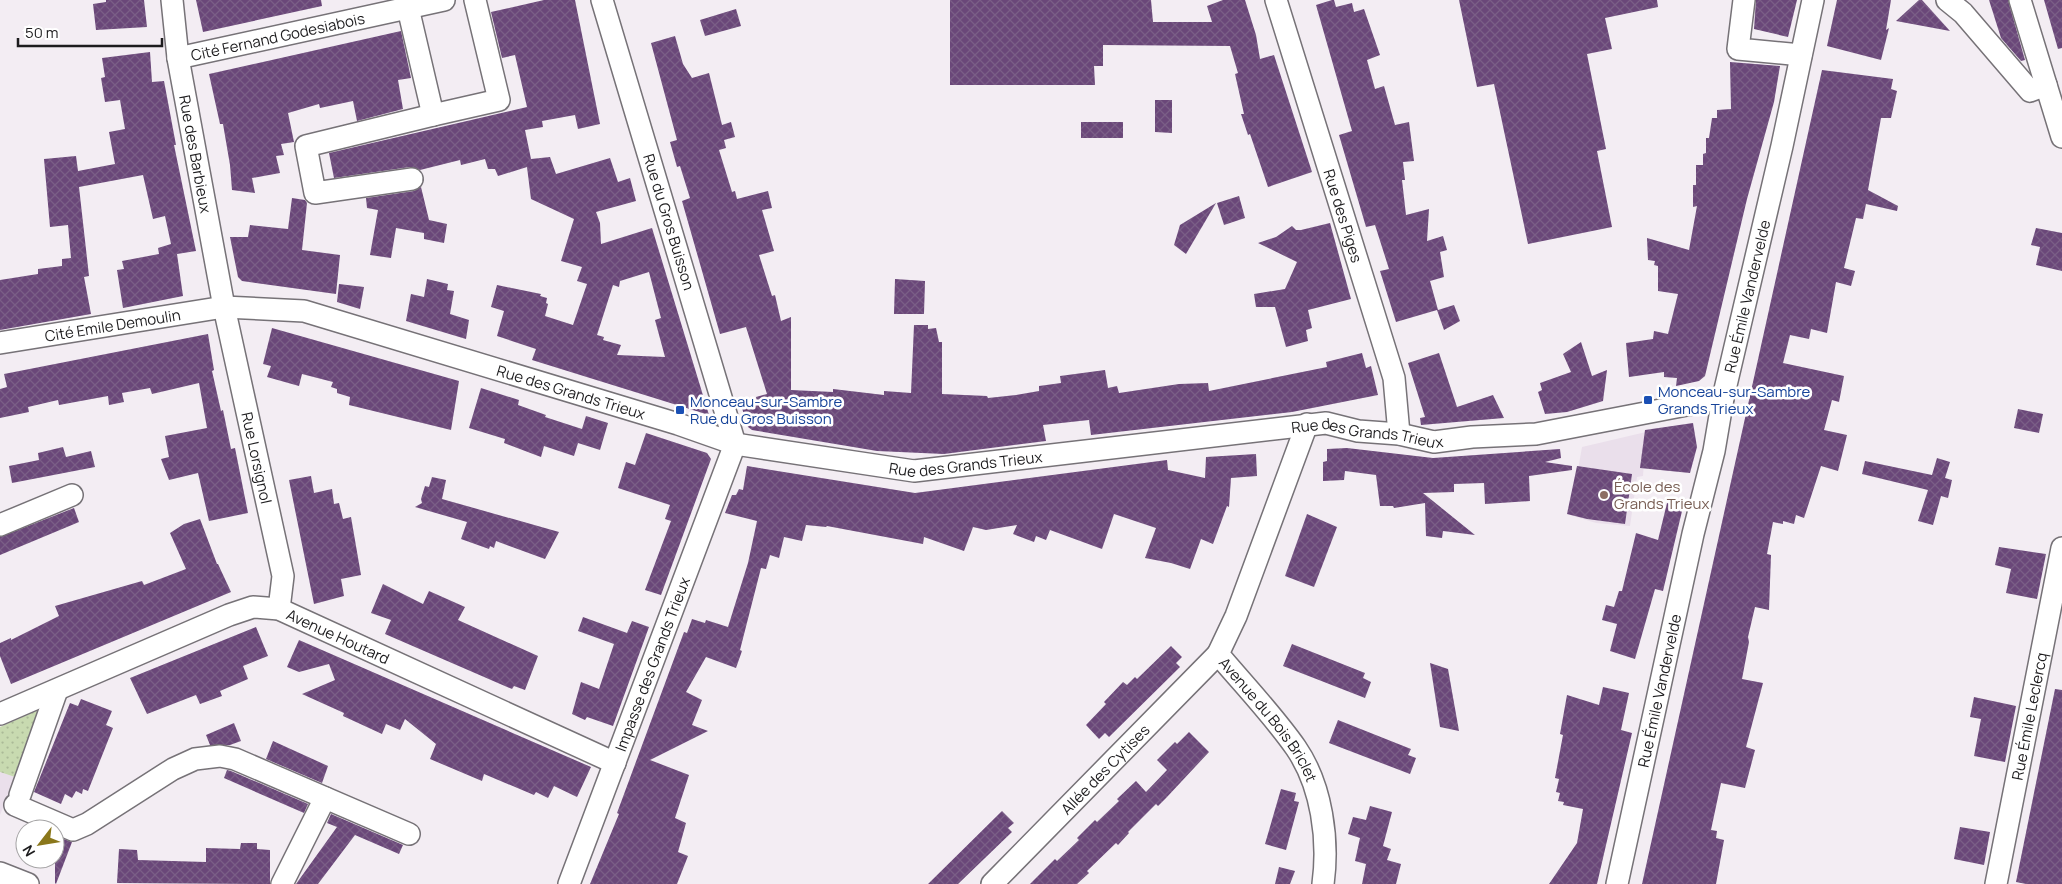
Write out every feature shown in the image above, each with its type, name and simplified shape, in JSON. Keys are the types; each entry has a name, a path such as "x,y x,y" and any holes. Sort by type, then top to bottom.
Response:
{"street":[{"name":"Rue des Barbieux","path":"172,0 178,58 224,307"},
{"name":"Cité Fernand Godesiabois","path":"178,58 444,0"},
{"path":"412,179 315,193 306,146 499,100 475,0"},
{"name":"Rue du Gros Buisson","path":"602,0 734,444"},
{"name":"Rue des Piges","path":"1276,0 1394,378 1399,434"},
{"path":"1744,0 1738,49 1801,55"},
{"name":"Rue Émile Vandervelde","path":"1617,884 1693,534 1714,451 1723,398 1780,155 1813,0"},
{"path":"1947,0 1963,14 2030,91 2046,85"},
{"path":"2020,0 2062,137"},
{"path":"408,8 433,115"},
{"name":"Rue des Grands Trieux","path":"224,307 304,310 678,424 734,444 914,471 1307,424 1326,423 1358,431 1399,434 1434,442 1472,437 1536,434 1723,398"},
{"name":"Cité Emile Demoulin","path":"0,344 224,307"},
{"name":"Rue Lorsignol","path":"224,307 283,576 279,609"},
{"name":"Avenue du Bois Briclet","path":"1307,424 1236,616 1218,654 1297,749 1316,789 1325,832 1326,865 1323,884"},
{"name":"Impasse des Grands Trieux","path":"569,884 734,444"},
{"path":"0,525 72,495"},
{"name":"Rue Émile Leclercq","path":"1996,884 2056,616 2062,548"},
{"name":"Avenue Houtard","path":"0,714 229,615 253,607 279,609 615,762"},
{"name":"Allée des Cytises","path":"992,884 1218,654"},
{"path":"57,690 18,800 73,830 87,824 173,769 195,759 220,756 235,759 409,834"},
{"path":"282,884 325,798"},
{"path":"0,874 28,884"}],"shaded area":[{"name":"École des Grands Trieux","path":"1646,432 1643,476 1637,477 1630,526 1596,523 1570,515 1582,447"},
{"path":"0,772 15,777 0,815"}],"green space":[{"path":"43,708 15,777 0,772 0,727"}],"building":[{"path":"106,0 144,0 147,27 96,30 93,4 106,2"},
{"path":"196,0 321,0 322,6 203,32"},
{"path":"544,0 575,0 600,124 578,129 575,115 542,121 543,127 525,130 531,159 550,157 556,174 610,158 618,182 630,178 636,201 596,212 600,223 601,244 652,228 709,415 532,360 536,349 497,336 504,311 491,307 497,285 541,294 540,296 547,298 546,303 548,304 545,316 573,325 587,284 577,281 582,267 561,261 574,219 531,199 527,167 498,176 495,169 488,169 485,159 461,165 460,160 420,170 410,167 334,178 329,153 527,107 515,55 502,58 491,12","holes":["649,272 661,318 655,320 665,357 617,355 621,345 603,340 604,337 597,335 613,285 619,287 620,281"]},
{"path":"950,0 1151,0 1153,22 1212,22 1207,6 1223,0 1245,0 1256,35 1260,59 1274,55 1312,172 1268,187 1250,134 1248,135 1241,114 1244,114 1235,74 1238,73 1230,46 1103,45 1103,66 1094,66 1095,85 950,85"},
{"path":"1334,0 1336,7 1352,3 1354,12 1364,9 1380,55 1367,60 1375,89 1384,86 1395,125 1409,122 1414,161 1403,162 1405,180 1402,180 1406,215 1429,209 1427,241 1443,236 1447,250 1440,252 1444,277 1430,281 1438,310 1454,305 1460,321 1444,330 1437,310 1396,322 1380,271 1389,269 1375,225 1366,227 1339,135 1352,131 1316,5"},
{"path":"1459,0 1657,0 1658,7 1605,18 1612,49 1587,54 1606,149 1597,151 1612,227 1528,244 1494,84 1477,87"},
{"path":"1756,0 1797,0 1788,37 1754,29"},
{"path":"1837,0 1891,0 1886,30 1889,28 1881,60 1827,46"},
{"path":"1919,0 1922,0 1950,31 1896,21"},
{"path":"1989,0 2008,0 2025,60 2021,61 2001,38"},
{"path":"2044,0 2062,0 2062,48 2058,49"},
{"path":"736,9 741,26 705,36 700,20"},
{"path":"401,31 411,78 398,80 403,109 357,121 353,101 320,108 319,104 288,113 294,142 281,144 284,155 276,156 280,173 252,178 255,193 232,190 223,124 220,124 209,74"},
{"path":"675,36 683,64 692,78 709,73 722,125 731,122 735,137 724,140 726,148 719,150 732,192 735,191 737,199 768,191 772,208 762,210 774,251 759,255 772,296 775,295 781,321 791,317 791,390 833,392 833,389 884,395 884,391 911,393 914,325 928,325 928,329 936,328 939,342 942,342 942,394 987,396 988,398 1016,395 1039,391 1039,386 1061,383 1060,376 1105,370 1108,388 1117,386 1119,393 1179,384 1208,383 1209,391 1327,367 1326,362 1362,353 1366,368 1371,366 1378,395 1292,412 1091,435 1089,420 1043,425 1046,441 944,454 877,451 752,430 748,427 741,405 757,401 756,397 767,394 746,327 720,334 682,201 690,198 680,166 677,167 670,142 677,140 651,43"},
{"path":"150,52 152,82 164,81 176,145 174,145 196,251 177,254 183,296 123,308 117,270 124,269 122,261 159,254 158,248 171,244 165,216 153,219 143,175 79,187 89,276 84,277 91,314 0,330 0,280 38,274 38,269 62,266 62,259 71,258 68,225 50,227 44,159 76,156 78,171 115,164 109,132 125,129 120,100 105,102 101,78 105,77 102,58"},
{"path":"1730,62 1780,66 1774,102 1747,199 1705,376 1699,381 1676,386 1677,378 1664,377 1664,372 1629,377 1626,343 1653,339 1654,331 1668,334 1678,294 1658,291 1658,266 1654,265 1655,261 1648,260 1647,238 1689,250 1697,206 1693,207 1693,185 1696,185 1696,165 1703,165 1703,154 1706,153 1706,138 1709,138 1712,118 1717,118 1717,110 1731,109"},
{"path":"1822,70 1893,79 1891,89 1897,91 1891,118 1881,118 1868,190 1898,206 1897,211 1866,204 1863,219 1856,218 1844,268 1855,271 1851,286 1836,282 1827,333 1811,329 1809,339 1790,335 1783,363 1844,376 1839,402 1832,400 1824,430 1847,435 1838,471 1821,466 1804,518 1796,515 1794,524 1783,521 1783,524 1773,522 1767,554 1771,555 1769,610 1755,607 1748,637 1749,642 1742,679 1763,683 1746,747 1755,750 1745,788 1721,783 1711,830 1717,831 1716,838 1724,840 1716,884 1642,884"},
{"path":"1155,100 1172,100 1172,133 1155,132"},
{"path":"1081,122 1123,122 1123,138 1081,138"},
{"path":"421,187 429,220 447,224 444,243 424,239 424,233 396,228 391,258 370,255 378,210 367,208 366,198 414,191"},
{"path":"1239,196 1245,218 1224,225 1217,203"},
{"path":"292,198 305,200 307,203 302,250 340,255 336,294 242,281 238,277 230,237 248,237 250,225 288,229"},
{"path":"1216,203 1186,254 1174,245 1180,225"},
{"path":"1330,223 1351,299 1308,310 1312,328 1306,330 1308,341 1286,347 1275,307 1256,307 1254,294 1285,289 1297,262 1258,243 1276,237 1292,226 1296,230 1301,230"},
{"path":"2036,228 2062,233 2062,271 2036,265 2040,247 2031,245"},
{"path":"427,279 448,284 447,290 454,291 450,314 469,320 466,339 406,321 411,294 424,297"},
{"path":"895,279 925,281 924,314 894,314"},
{"path":"339,284 364,287 360,309 337,302"},
{"path":"272,328 459,381 451,430 349,405 350,397 337,393 337,389 331,387 333,382 302,374 299,386 267,377 271,366 263,364"},
{"path":"208,334 214,370 212,371 231,449 235,448 248,513 209,521 198,473 169,480 161,459 169,457 165,436 207,428 199,383 152,394 150,388 122,393 124,402 109,405 108,396 59,405 58,400 28,407 29,412 0,418 0,389 7,387 4,374"},
{"path":"1581,342 1592,376 1607,370 1603,401 1567,412 1545,414 1538,392 1542,390 1540,383 1571,372 1563,354"},
{"path":"1439,353 1457,407 1493,395 1504,418 1421,425 1420,418 1425,417 1408,363"},
{"path":"481,388 519,400 518,405 546,415 545,417 582,429 586,416 608,423 600,450 578,443 574,456 544,446 541,457 504,443 505,439 469,428"},
{"path":"2018,409 2043,414 2039,433 2014,428"},
{"path":"1693,423 1697,447 1690,473 1640,468 1645,430"},
{"path":"646,433 707,453 711,459 661,595 645,590 671,521 665,519 670,505 618,488 626,462 635,465"},
{"path":"63,447 66,457 91,451 95,467 12,483 9,466 39,460 38,453"},
{"path":"1347,448 1433,458 1560,449 1561,458 1545,462 1572,466 1572,470 1529,476 1530,501 1485,504 1484,483 1454,484 1454,492 1423,493 1475,535 1443,531 1442,538 1426,536 1425,503 1394,508 1393,506 1380,506 1376,475 1345,471 1344,480 1323,481 1323,462 1327,461 1327,449"},
{"path":"1256,454 1257,476 1231,478 1229,507 1227,506 1213,544 1201,539 1190,569 1145,558 1156,528 1114,514 1102,549 1050,530 1046,540 1036,536 1034,542 1013,534 1017,525 986,530 973,527 964,551 924,537 923,544 827,526 806,525 802,541 784,537 779,558 770,555 766,569 761,568 740,650 742,651 736,668 706,657 686,692 702,700 692,725 708,731 650,760 689,775 675,818 686,823 678,852 688,856 677,884 590,884 619,814 617,813 684,632 687,633 692,619 705,623 706,620 728,627 748,563 757,521 725,513 732,495 736,495 739,489 743,490 747,466 915,493 1167,460 1168,470 1205,478 1206,457"},
{"path":"1937,458 1950,462 1945,478 1952,480 1948,498 1941,496 1933,525 1918,521 1928,490 1862,474 1865,461 1932,475"},
{"path":"1577,466 1632,474 1625,524 1587,519 1567,514"},
{"path":"311,476 314,493 332,489 334,504 339,503 343,519 351,517 361,575 341,579 344,596 314,604 289,480"},
{"path":"432,477 446,480 442,499 559,532 545,559 496,541 494,548 490,546 489,549 461,539 467,522 415,507 422,503 421,499 425,486 429,487"},
{"path":"1667,503 1683,507 1663,591 1655,589 1635,659 1610,651 1617,624 1602,620 1606,605 1614,607 1619,591 1622,591 1636,533 1658,540"},
{"path":"74,508 79,522 0,555 0,537"},
{"path":"1307,514 1337,527 1314,587 1285,576"},
{"path":"200,519 217,564 231,592 11,684 0,656 0,643 11,638 11,640 59,616 55,606 142,581 144,585 186,569 170,533 184,524"},
{"path":"1999,547 2046,554 2037,599 2006,593 2011,569 1995,565"},
{"path":"383,584 423,604 429,591 465,607 458,620 538,656 525,690 514,686 512,689 385,634 391,620 371,613"},
{"path":"583,617 627,633 632,621 649,627 613,726 587,717 585,720 572,714 581,682 599,689 614,644 578,631"},
{"path":"256,627 268,656 243,666 248,679 220,691 222,696 200,704 196,695 147,714 130,678"},
{"path":"299,640 591,767 577,797 554,786 548,798 536,792 534,795 484,774 482,781 430,759 436,744 405,719 400,730 386,724 382,734 343,716 344,713 302,694 335,680 329,664 299,672 287,667"},
{"path":"1292,644 1365,673 1363,678 1371,682 1365,698 1283,666"},
{"path":"1171,646 1182,657 1176,663 1180,667 1109,737 1105,733 1099,739 1086,725 1123,682 1127,685 1135,677 1137,679"},
{"path":"1430,663 1448,669 1459,731 1440,727"},
{"path":"1603,687 1629,693 1621,730 1632,733 1597,884 1549,884 1577,843 1583,809 1563,805 1564,802 1558,801 1560,793 1556,792 1559,779 1555,778 1563,735 1560,734 1567,695 1599,705"},
{"path":"2055,689 2062,690 2062,884 2026,884 2016,882"},
{"path":"1974,697 2016,706 2005,762 1974,756 1981,719 1970,717"},
{"path":"81,699 112,711 106,725 113,728 88,791 83,789 82,794 76,791 72,798 65,794 61,804 34,792 70,703 78,706"},
{"path":"1338,720 1411,749 1408,755 1416,758 1410,774 1329,743"},
{"path":"234,723 241,741 230,745 210,745 206,735"},
{"path":"1189,732 1209,752 1158,806 1156,804 1128,832 1118,845 1116,843 1087,871 1089,873 1077,884 1030,884 1055,859 1057,861 1079,840 1077,838 1095,820 1097,822 1119,801 1117,799 1136,781 1146,792 1167,770 1157,760 1175,742 1177,744"},
{"path":"273,741 328,766 322,783 266,759"},
{"path":"227,770 308,804 304,813 224,778"},
{"path":"1281,789 1296,793 1294,801 1299,802 1286,850 1265,844"},
{"path":"1370,806 1392,812 1383,846 1391,849 1387,860 1401,864 1396,884 1362,884 1366,864 1355,861 1360,838 1348,834 1353,817 1366,820"},
{"path":"1002,811 1014,823 1008,828 1012,832 958,884 928,884"},
{"path":"331,814 403,845 399,854 355,835 318,884 296,884 337,827 327,823"},
{"path":"1960,827 1990,832 1984,865 1954,859"},
{"path":"65,840 72,842 65,860"},
{"path":"241,843 257,843 257,849 270,850 270,884 117,883 119,849 137,850 138,860 206,862 206,848 240,849"},
{"path":"1279,867 1295,871 1290,884 1275,884"},
{"path":"55,869 62,869 56,884"}],"place":[{"name":"Monceau-sur-Sambre Grands Trieux","path":"1648,400"},
{"name":"Monceau-sur-Sambre Rue du Gros Buisson","path":"680,410"},
{"name":"École des Grands Trieux","path":"1604,495"}]}
